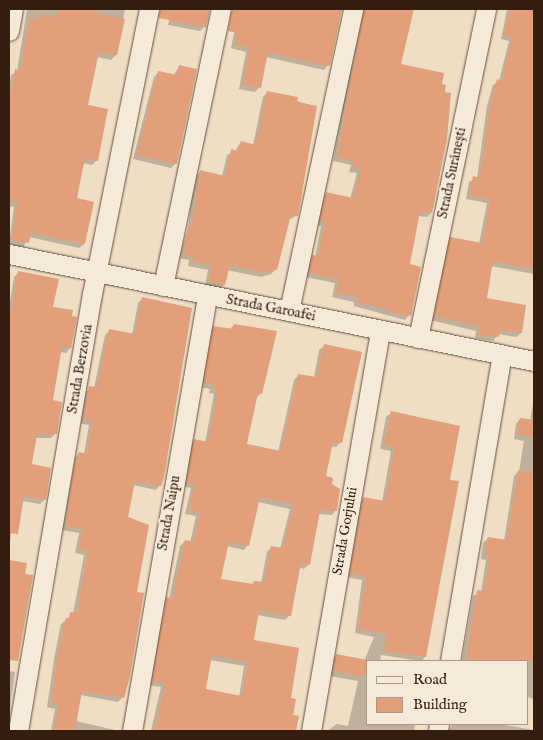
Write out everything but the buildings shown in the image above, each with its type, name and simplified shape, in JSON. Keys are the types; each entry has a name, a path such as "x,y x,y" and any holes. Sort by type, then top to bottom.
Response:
{"street":[{"path":"9,32 13,9"},
{"name":"Strada Berzovia","path":"18,731 97,272 149,9"},
{"path":"163,286 221,9"},
{"path":"289,311 353,9"},
{"name":"Strada Surănești","path":"418,338 486,9"},
{"name":"Strada Garoafei","path":"9,254 534,361"},
{"name":"Strada Naipu","path":"132,731 207,295"},
{"name":"Strada Gorjului","path":"311,731 380,330"},
{"path":"450,660 502,355"}]}
